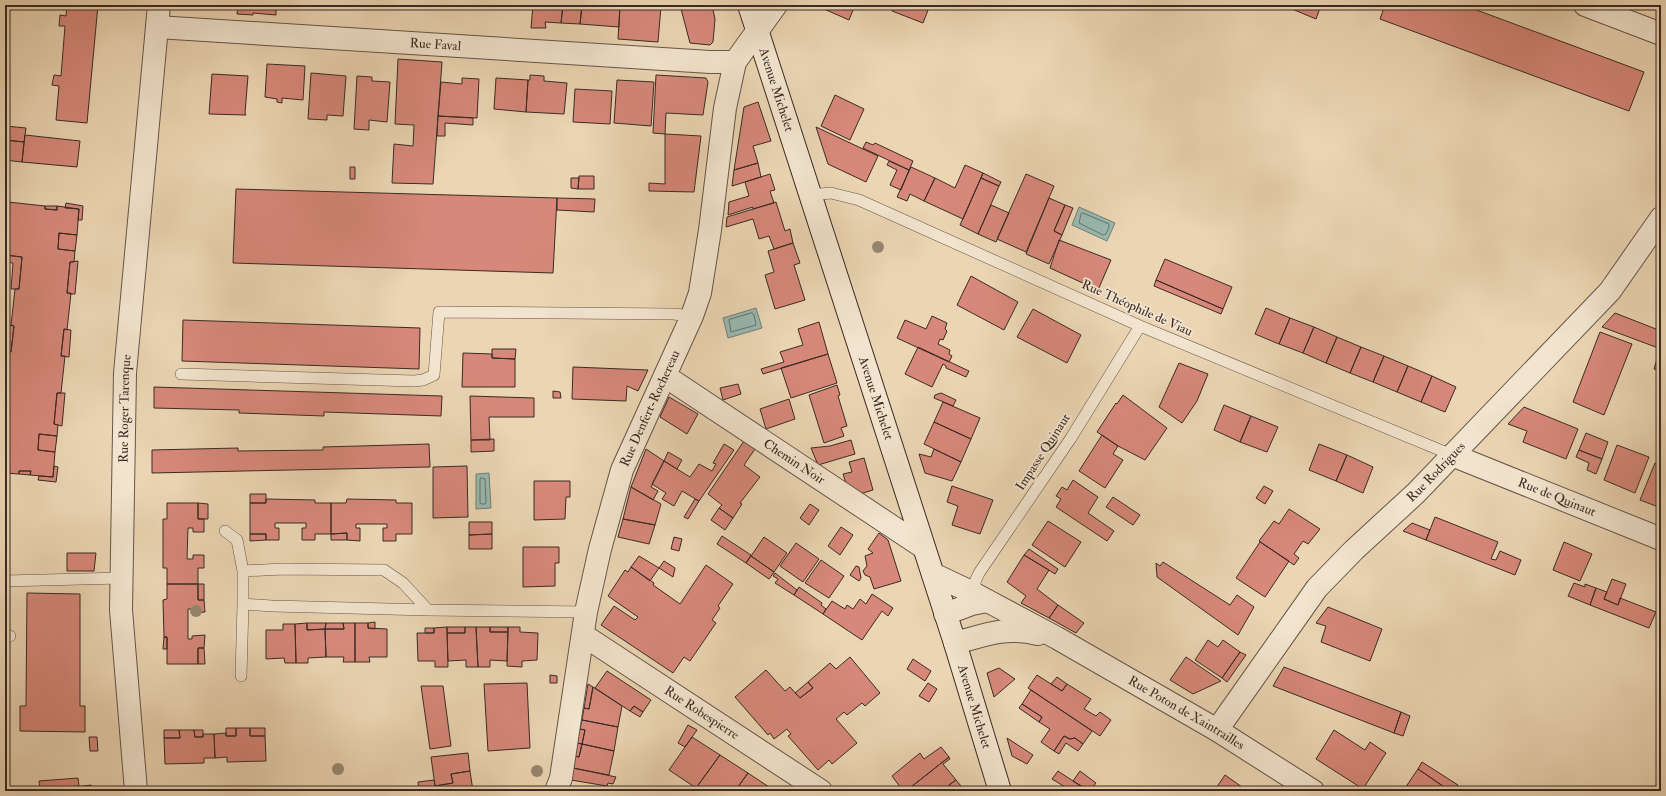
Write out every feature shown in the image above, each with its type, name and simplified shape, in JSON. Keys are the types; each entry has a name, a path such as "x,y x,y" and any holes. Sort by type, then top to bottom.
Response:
{"street":[{"path":"157,27 159,5"},
{"name":"Avenue Michelet","path":"749,5 923,547 933,574 1000,791"},
{"name":"Rue Denfert-Rochereau","path":"556,791 561,778 586,612 600,549 622,470 692,316 700,293 710,230 725,108 735,62 776,5"},
{"path":"1585,5 1661,34"},
{"name":"Rue Faval","path":"157,27 735,62"},
{"name":"Rue Roger Tarenque","path":"136,791 121,610 125,373 157,27"},
{"name":"Rue Rodrigues","path":"1217,730 1317,588 1354,550 1416,493 1610,291 1661,218"},
{"name":"Chemin Noir","path":"665,376 923,547"},
{"name":"Rue de Quinaut","path":"1452,455 1661,539"},
{"name":"Rue Poton de Xaintrailles","path":"933,574 1057,638 1217,730 1313,791"},
{"path":"945,614 972,604 981,598"},
{"name":"Rue Poton de Xaintrailles","path":"955,643 999,630 1022,630 1057,638"},
{"name":"Rue Robespierre","path":"583,635 821,791"}],"lane":[{"name":"Rue Théophile de Viau","path":"811,195 831,193 859,200 1140,326 1452,455"},
{"path":"181,374 414,382 434,375 439,312 673,314 692,316"},
{"name":"Impasse Quinaut","path":"981,598 975,582 979,573 1071,438 1140,326"},
{"path":"225,531 237,540 243,571 244,604 241,676"},
{"path":"243,571 284,569 384,570 403,583 428,610"},
{"path":"5,581 121,578"},
{"path":"244,604 428,610 586,612"}],"water":[{"path":"1079,207 1115,223 1107,241 1072,225"},
{"path":"756,308 762,328 728,338 723,318"},
{"path":"489,473 491,508 476,509 476,474"}],"building":[{"path":"67,5 98,5 87,123 56,120 59,86 52,85 54,75 61,76 65,26 59,26 60,15 66,16"},
{"path":"238,5 276,5 276,15 253,13 253,15 237,14"},
{"path":"533,5 563,5 561,23 545,22 546,28 531,28"},
{"path":"563,5 582,5 580,24 561,23"},
{"path":"582,5 620,5 619,27 580,24"},
{"path":"620,5 669,5 670,7 661,6 658,42 618,39"},
{"path":"680,5 712,5 715,19 713,42 710,45 690,43"},
{"path":"815,5 855,5 849,20"},
{"path":"894,5 930,5 923,23 892,11"},
{"path":"1326,5 1324,9 1320,8 1316,19 1285,6"},
{"path":"1385,5 1463,5 1644,72 1629,111 1380,19"},
{"path":"398,59 442,62 433,184 392,183 394,144 413,146 414,125 395,124"},
{"path":"267,64 305,66 303,100 282,98 282,103 277,102 277,99 265,97"},
{"path":"311,73 346,76 343,116 327,115 327,120 308,119"},
{"path":"212,74 248,76 246,115 209,114"},
{"path":"530,75 544,76 544,81 567,83 564,114 526,112 528,80 530,80"},
{"path":"656,75 706,78 708,82 703,115 666,113 665,134 653,133"},
{"path":"357,76 372,77 372,81 390,82 387,122 369,120 369,130 354,129"},
{"path":"462,78 479,79 477,118 438,116 441,82 462,84"},
{"path":"496,78 528,80 526,112 494,109"},
{"path":"617,80 654,82 651,126 614,123"},
{"path":"575,89 612,91 610,124 573,122"},
{"path":"835,95 864,109 850,140 821,126"},
{"path":"758,102 771,141 753,146 758,163 734,170 744,107"},
{"path":"438,116 473,118 473,125 445,123 445,136 437,136"},
{"path":"5,126 26,128 24,142 5,140"},
{"path":"816,127 878,156 866,182 828,164"},
{"path":"665,134 701,136 694,192 649,191 649,183 665,184"},
{"path":"25,135 80,141 77,167 22,162"},
{"path":"5,140 24,142 22,162 5,160"},
{"path":"866,142 873,145 875,143 913,161 909,170 863,148"},
{"path":"889,161 909,170 901,190 890,185 897,170 887,165"},
{"path":"758,163 761,177 732,186 734,170"},
{"path":"965,165 983,173 963,219 924,201 935,178 955,188"},
{"path":"350,167 355,167 355,179 350,179"},
{"path":"911,167 935,178 924,201 910,194 907,201 897,197"},
{"path":"983,173 1001,182 999,186 981,178"},
{"path":"770,174 775,190 770,191 774,203 753,209 753,207 728,215 729,202 749,196 745,182"},
{"path":"1026,174 1054,186 1026,252 997,239"},
{"path":"579,176 594,176 594,189 578,189"},
{"path":"571,178 579,178 578,189 571,188"},
{"path":"981,178 999,186 978,234 960,225"},
{"path":"236,189 557,198 553,273 233,263"},
{"path":"557,198 595,199 594,212 557,210"},
{"path":"1049,198 1065,205 1054,231 1062,235 1049,264 1026,254"},
{"path":"8,202 45,206 45,209 57,210 57,206 79,209 77,235 59,233 58,249 75,251 74,262 70,262 67,293 71,293 67,330 64,329 61,356 65,356 61,393 57,393 54,424 58,425 57,436 39,434 38,450 55,452 53,477 30,475 31,471 19,471 19,474 5,473 5,410 7,389 5,389 5,377 8,352 11,352 14,326 11,325 15,289 19,289 22,257 5,255 5,205 8,206"},
{"path":"776,202 785,231 790,229 793,243 774,249 769,236 759,239 753,219 726,227 727,217"},
{"path":"66,203 83,206 82,220 78,220 79,209 65,208"},
{"path":"991,205 1009,213 996,242 978,234"},
{"path":"1065,205 1073,208 1062,235 1054,231"},
{"path":"45,206 57,206 57,210 45,209"},
{"path":"59,233 77,235 75,251 58,249"},
{"path":"1059,240 1111,260 1098,290 1050,268"},
{"path":"793,243 800,263 794,265 805,300 775,309 765,275 774,272 768,251"},
{"path":"5,255 22,257 19,289 11,289 13,263 5,262"},
{"path":"1165,259 1232,287 1223,309 1156,280"},
{"path":"78,261 75,294 67,293 70,262"},
{"path":"971,276 1018,302 1004,330 957,305"},
{"path":"1156,280 1223,309 1221,314 1154,286"},
{"path":"1266,308 1290,318 1279,344 1255,334"},
{"path":"1033,309 1081,335 1067,363 1017,337"},
{"path":"1615,313 1661,331 1661,349 1602,327"},
{"path":"932,316 947,323 945,329 947,331 943,340 940,339 938,344 950,350 949,354 952,356 949,362 897,338 905,320 926,329"},
{"path":"1290,318 1314,327 1303,353 1279,344"},
{"path":"183,320 420,328 419,369 182,361"},
{"path":"819,322 828,354 763,374 761,369 784,362 780,352 803,345 798,329"},
{"path":"7,325 14,326 11,352 5,352"},
{"path":"1314,327 1337,337 1326,363 1303,353"},
{"path":"64,329 71,330 69,357 61,356"},
{"path":"1600,332 1632,344 1604,415 1573,402"},
{"path":"1337,337 1361,347 1350,373 1326,363"},
{"path":"918,347 969,371 966,377 946,368 943,364 932,387 905,374"},
{"path":"1361,347 1384,356 1373,382 1350,373"},
{"path":"492,349 516,349 515,359 492,358"},
{"path":"463,353 492,354 492,358 515,359 515,387 462,387"},
{"path":"828,354 837,383 791,398 781,368"},
{"path":"1384,356 1408,366 1397,392 1373,382"},
{"path":"1657,359 1661,361 1661,371 1654,369"},
{"path":"1179,363 1208,374 1197,401 1182,423 1159,407"},
{"path":"1408,366 1432,376 1421,402 1397,392"},
{"path":"573,367 648,370 638,391 627,386 626,401 572,399"},
{"path":"1432,376 1456,387 1445,412 1421,402"},
{"path":"738,384 741,394 723,400 720,388"},
{"path":"837,385 840,395 838,396 847,426 841,428 844,436 824,443 809,395"},
{"path":"154,387 442,396 441,416 324,412 324,416 239,413 239,410 154,408"},
{"path":"553,391 560,392 561,398 553,398"},
{"path":"57,393 65,393 62,426 54,424"},
{"path":"941,393 956,400 953,406 934,398 935,395"},
{"path":"1123,395 1167,428 1145,460 1118,446 1097,432"},
{"path":"470,396 534,398 534,417 489,417 490,440 471,440"},
{"path":"669,397 698,414 687,434 660,417"},
{"path":"789,399 795,419 766,429 760,409"},
{"path":"943,402 980,418 971,439 934,422"},
{"path":"1224,405 1251,416 1240,442 1214,430"},
{"path":"1524,407 1578,429 1566,459 1523,442 1527,431 1508,424"},
{"path":"1251,416 1278,427 1267,452 1240,442"},
{"path":"934,422 971,439 961,462 924,444"},
{"path":"1586,433 1608,442 1602,459 1579,450"},
{"path":"39,434 57,436 55,452 38,450"},
{"path":"1102,435 1118,446 1113,454 1123,460 1105,488 1079,471"},
{"path":"494,439 494,451 471,452 471,440"},
{"path":"851,440 855,454 818,465 811,448 830,446"},
{"path":"744,441 755,449 744,465 760,477 740,503 742,504 733,518 719,508 722,505 708,494"},
{"path":"429,444 430,467 152,473 152,450 238,448 238,451 323,450 323,447"},
{"path":"724,444 734,450 699,501 682,491 674,506 662,499 666,493 652,484 664,461 690,477 699,464 712,471 716,464 713,463"},
{"path":"1319,444 1347,455 1336,481 1309,470"},
{"path":"1617,445 1649,457 1635,493 1604,480"},
{"path":"646,449 664,461 651,487 658,491 653,500 631,487"},
{"path":"934,449 961,462 952,481 925,473 919,454 931,457"},
{"path":"1579,450 1602,459 1596,474 1587,470 1589,463 1576,457"},
{"path":"668,452 682,460 677,469 664,461"},
{"path":"1347,455 1373,467 1363,493 1336,481"},
{"path":"864,458 873,490 860,494 848,489 843,474 852,472 849,462"},
{"path":"1655,463 1661,466 1661,508 1640,500"},
{"path":"54,466 58,467 56,482 38,480 39,476 53,477"},
{"path":"467,466 468,517 433,518 433,467"},
{"path":"19,471 31,471 30,475 19,474"},
{"path":"1073,480 1098,497 1088,513 1114,531 1107,541 1056,507 1061,499 1056,496 1062,487 1067,490"},
{"path":"534,481 570,481 570,497 566,497 565,519 534,520"},
{"path":"952,486 993,500 980,534 952,525 958,506 947,502"},
{"path":"1264,486 1273,491 1265,504 1256,498"},
{"path":"631,487 661,504 655,525 623,519"},
{"path":"250,494 266,494 266,503 250,503"},
{"path":"1113,497 1140,515 1133,525 1106,507"},
{"path":"266,499 315,500 315,503 331,503 331,534 315,534 315,540 302,540 302,528 306,528 306,523 275,523 275,528 279,528 279,540 266,540 266,534 250,534 250,503 266,503"},
{"path":"347,499 396,500 396,503 412,503 412,534 396,534 396,541 383,541 383,528 387,528 387,524 356,524 356,528 360,528 360,541 347,540 347,533 331,534 331,503 346,503"},
{"path":"695,499 699,501 688,519 684,517"},
{"path":"167,503 198,503 198,519 204,519 204,532 193,532 193,528 188,528 187,559 193,559 193,555 204,555 204,568 198,568 198,584 167,584 167,568 163,568 163,519 167,519"},
{"path":"198,503 208,504 208,519 198,519"},
{"path":"810,504 819,510 809,525 800,518"},
{"path":"719,508 733,518 725,530 711,520"},
{"path":"1289,509 1320,529 1308,544 1303,541 1294,554 1299,558 1294,565 1259,541 1274,521 1279,524"},
{"path":"1435,517 1498,542 1491,559 1496,560 1500,551 1521,560 1515,575 1426,540"},
{"path":"623,519 655,525 649,544 618,537"},
{"path":"1048,521 1081,542 1065,567 1032,545"},
{"path":"469,522 492,522 492,534 469,535"},
{"path":"1412,523 1430,530 1426,540 1403,531"},
{"path":"841,527 853,535 840,555 828,546"},
{"path":"347,533 347,540 331,540 331,534"},
{"path":"879,533 888,540 901,581 874,589 870,577 865,575 863,571 867,566 865,556 873,553 868,549"},
{"path":"250,534 266,534 266,540 250,541"},
{"path":"492,534 492,549 469,549 469,535"},
{"path":"722,536 751,555 746,563 717,544"},
{"path":"674,537 682,539 679,551 671,549"},
{"path":"764,537 787,553 774,572 751,556"},
{"path":"1260,542 1289,561 1265,597 1236,578"},
{"path":"1564,542 1592,554 1580,581 1553,570"},
{"path":"796,543 819,559 803,582 780,566"},
{"path":"523,547 559,547 559,563 555,563 555,586 523,587"},
{"path":"1029,549 1058,569 1055,574 1024,555"},
{"path":"67,553 96,553 94,571 67,571"},
{"path":"1024,555 1049,570 1037,589 1058,605 1049,618 1021,603 1026,596 1007,582"},
{"path":"639,556 659,568 650,581 631,567"},
{"path":"751,556 774,572 769,579 746,563"},
{"path":"821,560 844,576 829,598 805,583"},
{"path":"664,561 675,568 673,577 659,568"},
{"path":"1163,562 1230,605 1237,595 1254,607 1238,635 1157,577 1156,563 1160,566"},
{"path":"706,565 733,584 718,606 720,608 712,620 716,623 690,661 684,657 673,673 601,625 614,606 635,620 638,617 608,596 625,570 628,572 631,567 680,604"},
{"path":"856,566 859,567 861,578 859,581 850,575"},
{"path":"775,573 797,590 794,595 775,583 778,579 773,576"},
{"path":"1612,579 1626,584 1618,605 1604,599"},
{"path":"1574,583 1585,587 1585,584 1596,588 1590,605 1568,596"},
{"path":"167,584 198,584 198,600 204,600 205,612 192,613 192,609 188,609 188,639 192,639 192,636 205,635 204,648 198,648 198,664 167,664 167,637 164,637 163,600 167,599"},
{"path":"198,584 204,584 204,600 198,600"},
{"path":"799,587 822,603 821,605 826,609 823,614 794,595"},
{"path":"1596,588 1607,592 1604,599 1618,605 1620,598 1656,612 1649,628 1590,605"},
{"path":"27,593 80,594 80,706 85,706 85,732 20,731 20,706 26,706"},
{"path":"872,594 893,608 888,616 882,611 862,640 823,614 832,601 845,609 847,605 853,609 860,599 866,604"},
{"path":"1058,605 1084,623 1076,633 1049,618"},
{"path":"1328,607 1382,629 1370,661 1321,642 1326,626 1316,623"},
{"path":"375,622 375,629 368,628 368,623"},
{"path":"307,623 326,623 325,629 307,630"},
{"path":"307,623 307,630 325,629 326,657 308,658 308,663 296,663 295,624"},
{"path":"326,623 343,623 344,629 325,629"},
{"path":"343,623 355,623 355,662 343,662 344,657 326,657 325,629 344,629"},
{"path":"355,623 368,623 368,628 387,629 387,657 369,657 370,662 355,662"},
{"path":"283,624 295,624 296,663 285,663 284,658 266,659 266,630 283,630"},
{"path":"447,627 448,667 435,667 435,661 418,661 417,633 434,633 434,628"},
{"path":"447,627 465,627 465,633 447,633"},
{"path":"465,627 476,627 478,667 466,667 466,660 448,661 447,633 465,633"},
{"path":"476,627 490,627 490,632 508,632 507,661 490,660 490,667 478,667"},
{"path":"490,627 508,627 508,632 490,632"},
{"path":"508,627 520,627 520,632 538,633 537,660 522,661 522,667 507,666"},
{"path":"425,628 434,628 434,633 425,633"},
{"path":"164,637 167,637 167,649 163,649"},
{"path":"1208,640 1218,647 1223,640 1240,652 1222,678 1195,660"},
{"path":"198,648 204,648 205,664 198,664"},
{"path":"1240,652 1246,655 1227,682 1222,678"},
{"path":"850,657 880,693 865,706 862,703 847,715 844,712 836,719 857,743 832,764 829,760 818,770 788,736 791,734 787,729 774,739 770,733 768,735 735,697 766,670 785,691 790,687 800,698 813,688 808,682 830,663 836,669"},
{"path":"1186,657 1221,681 1193,694 1170,680"},
{"path":"913,659 931,671 925,681 907,669"},
{"path":"1284,667 1401,712 1394,733 1273,686"},
{"path":"999,668 1015,679 994,697 987,673"},
{"path":"607,671 651,700 643,712 634,706 630,711 595,688"},
{"path":"550,675 557,676 557,683 550,683"},
{"path":"1037,675 1062,691 1067,684 1091,699 1084,709 1096,716 1100,712 1111,720 1100,736 1028,688"},
{"path":"1057,677 1067,684 1062,691 1051,684"},
{"path":"808,682 813,688 800,698 795,693"},
{"path":"527,683 530,748 488,751 484,684"},
{"path":"928,683 937,689 929,702 919,696"},
{"path":"588,684 593,687 589,709 584,708"},
{"path":"421,686 443,686 451,746 430,749"},
{"path":"593,687 622,706 618,727 582,720 584,708 589,709"},
{"path":"1031,690 1092,731 1083,744 1075,738 1070,739 1064,736 1054,751 1041,742 1050,729 1039,722 1042,717 1022,704"},
{"path":"1022,704 1042,717 1039,722 1019,708"},
{"path":"634,706 643,712 640,717 630,711"},
{"path":"1401,712 1410,716 1403,736 1394,733"},
{"path":"582,720 618,727 614,751 582,744 585,730 580,729"},
{"path":"688,725 697,730 685,747 678,743"},
{"path":"226,728 236,728 236,736 226,736"},
{"path":"236,728 250,728 250,736 265,736 266,761 227,762 227,757 215,758 214,734 226,733 226,736 236,736"},
{"path":"250,728 265,728 265,736 250,736"},
{"path":"580,729 585,730 582,744 577,743"},
{"path":"164,730 179,730 180,738 164,738"},
{"path":"179,730 194,730 195,737 203,737 203,734 214,734 215,758 204,758 204,763 165,764 164,738 180,738"},
{"path":"194,730 203,730 203,737 195,737"},
{"path":"1334,730 1365,750 1370,742 1386,753 1363,789 1316,759"},
{"path":"1064,736 1070,739 1075,738 1083,744 1078,751 1066,743 1059,754 1054,751"},
{"path":"89,737 97,737 98,751 90,751"},
{"path":"692,737 720,755 696,788 669,770"},
{"path":"1007,738 1033,755 1027,764 1012,756"},
{"path":"577,743 582,744 579,757 575,756"},
{"path":"582,744 614,751 609,775 573,768 575,756 579,757"},
{"path":"941,747 949,757 906,791 903,791 892,776 920,753 924,759"},
{"path":"468,753 470,771 451,774 453,783 435,786 431,757"},
{"path":"720,755 748,773 735,791 700,791 696,788"},
{"path":"949,757 950,759 943,764 956,780 949,785 954,791 921,791 917,786 912,791 906,791"},
{"path":"1422,762 1458,785 1454,791 1450,791 1418,769"},
{"path":"573,768 616,777 613,784 608,783 607,786 571,780"},
{"path":"1418,769 1450,791 1403,791"},
{"path":"470,771 473,791 436,791 435,786 453,783 451,774"},
{"path":"1058,771 1088,791 1069,791 1070,790 1052,779"},
{"path":"1080,771 1096,783 1090,791 1073,781"},
{"path":"748,773 775,791 735,791"},
{"path":"1225,775 1242,787 1239,791 1214,791"},
{"path":"78,778 79,786 40,789 39,781"},
{"path":"434,780 436,791 419,791 418,782"},
{"path":"956,780 965,791 954,791 949,785"},
{"path":"91,785 92,791 84,791 84,786"},
{"path":"84,786 84,791 36,791 36,789"}]}
